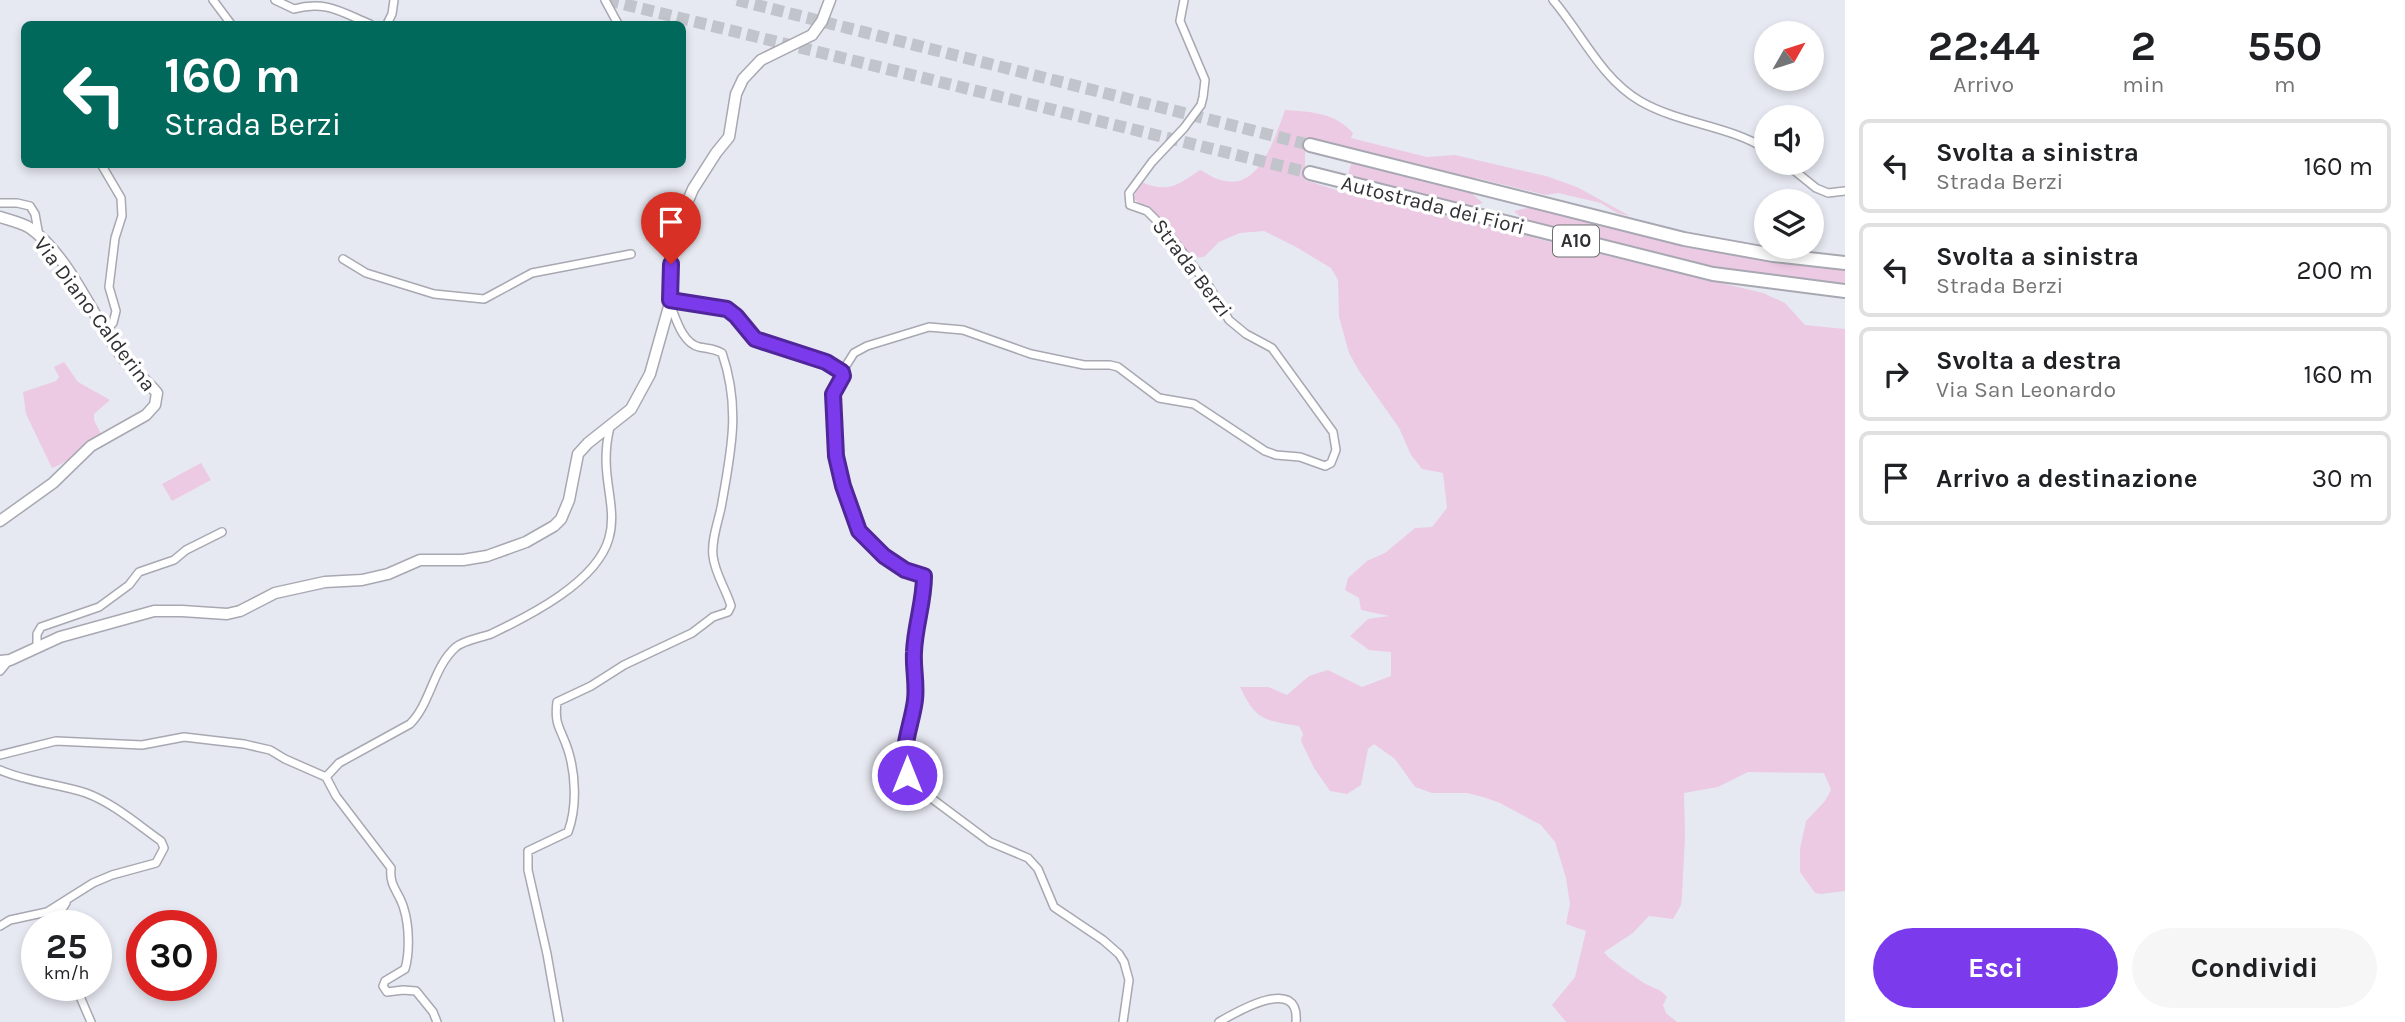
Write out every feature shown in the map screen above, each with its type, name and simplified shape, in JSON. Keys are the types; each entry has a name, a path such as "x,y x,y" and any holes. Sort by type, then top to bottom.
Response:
{"highway":[{"name":"Autostrada dei Fiori","path":"1310,145 1684,239 1773,255 1845,263"},
{"name":"Autostrada dei Fiori","path":"1310,173 1713,274 1845,291"}],"main road":[{"path":"5,660 60,637 153,611 227,614 240,611 275,593 325,582 362,580 388,574 420,560 463,560 506,550 554,526 561,519 569,500 578,454 631,409 639,396 657,353 670,302 671,247 678,224 693,188 729,137 736,94 743,79 761,60 812,35 822,21 830,0"},
{"name":"Via Diano Calderina","path":"0,217 29,227 39,236 61,261 86,297 121,357 147,380 157,393 155,405 146,415 91,446 53,483 0,522"}],"street":[{"path":"213,0 229,21"},
{"path":"275,0 294,9 306,2 325,2 364,21"},
{"path":"388,21 394,0"},
{"path":"604,0 616,21"},
{"name":"Strada Berzi","path":"1123,1022 1129,980 1119,954 1103,940 1058,912 1049,901 1038,869 1028,858 990,842 915,786 907,775 903,757 916,697 914,653 916,628 924,595 924,576 905,570 884,556 859,531 843,486 836,456 833,394 854,353 867,346 929,327 963,330 1031,354 1084,365 1118,367 1159,398 1194,404 1265,451 1300,457 1325,466 1331,463 1336,450 1333,432 1272,348 1247,334 1230,320 1210,288 1164,228 1147,211 1130,205 1129,193 1201,105 1205,80 1180,20 1184,0"},
{"path":"1553,0 1604,72 1640,101 1684,121 1720,129 1754,142"},
{"path":"103,168 121,198 122,216 115,239 109,287 116,311 113,323 105,331"},
{"path":"1800,175 1816,188 1828,192 1845,191"},
{"path":"0,203 30,206 35,214 39,236"},
{"path":"343,259 366,273 434,294 484,299 532,273 631,254"},
{"path":"670,302 727,309 755,339 826,362 842,372"},
{"path":"559,1022 528,870 528,851 568,832 574,815 569,752 555,718 558,702 591,686 624,665 684,638 713,617 728,612 731,606 721,585 712,554 732,445 732,385 722,353 712,347 697,347 689,342 670,302"},
{"path":"326,777 339,763 410,724 418,716 444,660 458,645 489,635 528,615 578,583 594,566 609,539 612,505 605,448 610,427"},
{"path":"37,646 37,634 41,627 99,607 129,585 139,572 174,560 186,550 222,532"},
{"path":"0,671 5,660"},
{"path":"0,755 56,741 142,745 184,737 270,750 326,777 336,796 391,868 390,882 404,909 408,960 405,969 385,981 383,986 387,992 416,991 433,1012 437,1022"},
{"path":"0,770 18,778 86,793 114,807 160,841 164,848 156,863 103,878 47,912 10,920 0,926"},
{"path":"61,910 68,899"},
{"path":"1219,1022 1240,1009 1278,999 1293,1004 1296,1009 1296,1022"},
{"path":"82,1001 91,1022"}],"shaded area":[{"path":"1285,110 1330,117 1353,133 1351,138 1427,157 1455,155 1546,176 1577,187 1630,216 1617,213 1601,203 1558,193 1546,195 1476,178 1464,179 1309,137 1305,151 1305,180 1361,198 1392,201 1763,293 1785,303 1805,325 1845,329 1845,891 1815,893 1800,872 1800,849 1806,821 1825,801 1831,790 1824,773 1748,772 1718,787 1684,793 1685,837 1681,905 1673,919 1649,916 1633,933 1604,952 1628,972 1665,994 1667,997 1663,1005 1666,1013 1677,1022 1566,1022 1552,1005 1575,977 1586,931 1566,924 1570,904 1566,878 1555,842 1541,825 1483,797 1467,793 1432,793 1415,787 1395,759 1374,744 1368,749 1361,785 1347,794 1330,791 1314,768 1301,741 1303,734 1299,726 1262,717 1251,706 1240,687 1268,687 1287,695 1309,676 1328,670 1362,687 1391,676 1391,652 1369,650 1350,636 1368,619 1389,616 1361,610 1359,598 1345,590 1348,578 1367,561 1385,553 1415,528 1432,527 1447,508 1443,473 1422,469 1411,455 1399,428 1349,353 1339,317 1338,280 1331,268 1264,231 1240,233 1219,242 1204,257 1192,258 1165,224 1133,198 1142,182 1151,186 1173,186 1200,170 1226,181 1238,181 1248,176 1265,158"},
{"path":"1352,161 1470,192 1483,203 1466,208 1347,178"},
{"path":"1531,207 1754,259 1845,269 1845,285 1735,271 1526,222 1514,211"},
{"path":"64,362 78,382 110,400 94,414 101,434 66,461 52,468 26,414 23,392 56,381 59,377 54,367"},
{"path":"201,463 211,480 172,501 162,484"}],"tunnel":[{"path":"607,0 1310,173"},
{"path":"737,0 1310,145"}],"route":[{"path":"671,264 670,300 727,309 736,316 748,333 764,344 826,362 842,372 843,376 833,394 836,456 843,486 859,531 884,556 905,570 924,576 924,595 916,628 914,653 916,697 903,757 907,775"}]}
